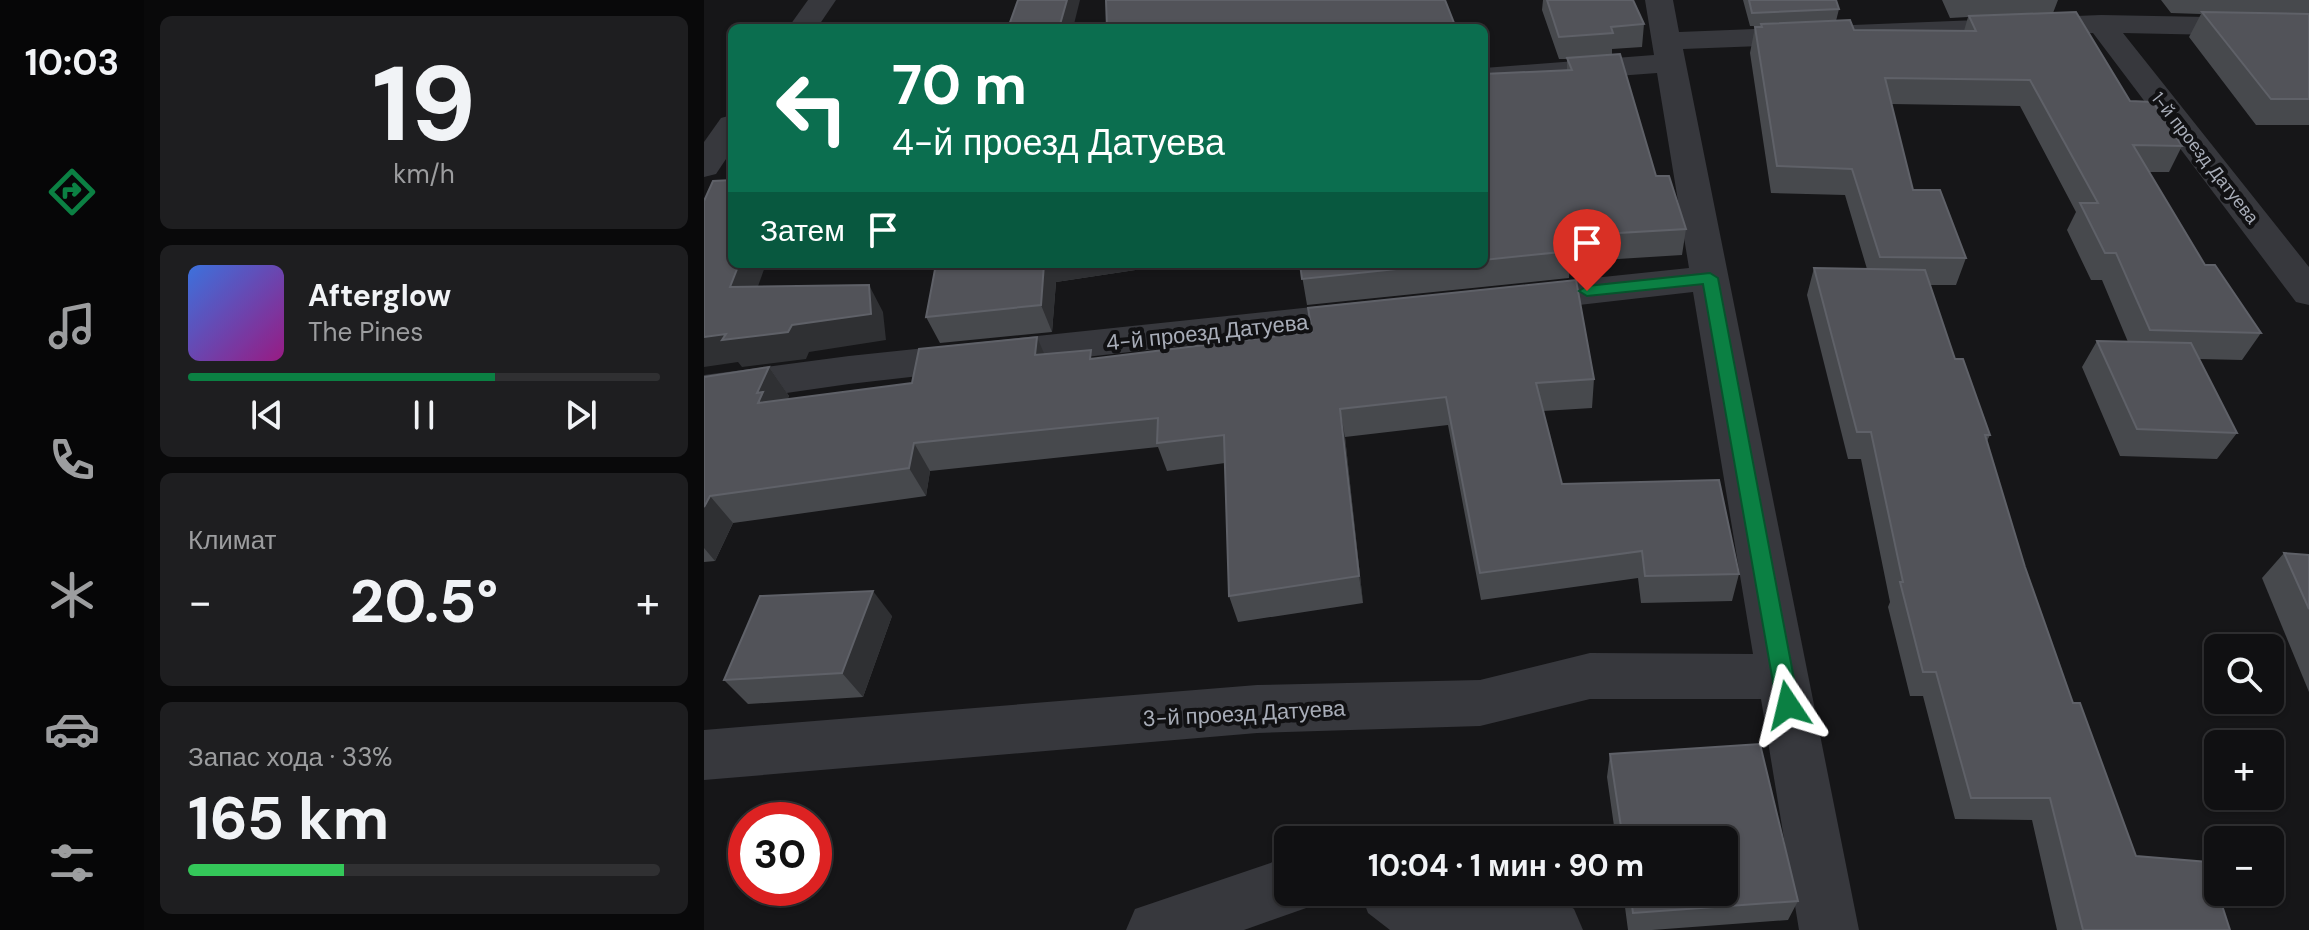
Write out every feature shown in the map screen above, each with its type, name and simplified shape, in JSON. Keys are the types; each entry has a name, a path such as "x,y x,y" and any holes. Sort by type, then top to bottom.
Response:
{"street":[{"path":"805,24 822,0"},
{"path":"1488,76 1666,35 2101,24 2309,28"},
{"name":"1-й проезд Датуева","path":"2101,24 2309,293"},
{"path":"1666,35 1829,930"},
{"path":"704,167 728,132"},
{"path":"1475,303 1710,278"},
{"name":"4-й проезд Датуева","path":"704,390 864,368 1413,310"},
{"name":"3-й проезд Датуева","path":"704,755 1257,709 1480,703 1590,676 1783,677"},
{"path":"1156,930 1274,891"},
{"path":"1407,906 1425,920 1526,912 1553,930"}],"building":[{"path":"1018,0 1067,0 1060,24 1009,24"},
{"path":"1106,0 1445,0 1454,24 1107,24"},
{"path":"1547,0 1633,0 1644,24 1611,27 1613,33 1559,37"},
{"path":"1749,0 1836,0 1839,9 1752,13"},
{"path":"2076,12 2130,101 2153,102 2182,146 2133,145 2205,265 2215,265 2261,333 2150,330 2116,253 2105,253 2080,203 2098,203 2030,80 1885,78 1913,190 1940,190 1966,258 1880,257 1852,169 1777,166 1755,27 1762,27 1761,24 1850,20 1854,30 1976,31 1969,16"},
{"path":"2202,12 2309,14 2309,99 2271,99"},
{"path":"1620,54 1656,176 1669,176 1686,229 1567,236 1570,251 1488,260 1488,74 1572,70 1567,58"},
{"path":"728,180 728,268 737,268 730,287 869,285 871,314 792,325 788,332 722,340 726,334 704,337 704,201 713,181"},
{"path":"935,268 1044,268 1041,305 926,317"},
{"path":"1301,268 1406,268 1302,279"},
{"path":"1814,268 1925,270 1955,359 1963,359 1990,435 1985,435 2025,567 2073,703 2080,703 2136,856 2204,862 2204,906 2222,906 2230,930 2083,930 2050,798 1971,798 1936,672 1923,672 1900,582 1903,582 1871,432 1857,432"},
{"path":"1576,280 1594,379 1536,383 1562,484 1719,480 1739,574 1645,576 1642,551 1480,573 1446,397 1340,409 1359,576 1229,596 1224,435 1157,443 1158,418 914,443 909,468 710,496 704,507 704,377 769,367 757,393 763,392 758,403 912,383 919,349 1037,337 1035,355 1091,350 1090,359 1312,332 1308,308"},
{"path":"2097,341 2191,343 2237,433 2137,429"},
{"path":"2284,553 2309,555 2309,609"},
{"path":"873,591 842,673 724,680 760,596"},
{"path":"1760,744 1798,901 1738,905 1738,826 1621,826 1610,754"},
{"path":"1632,906 1729,906 1633,913"}],"route":[{"path":"1587,291 1710,278 1788,705"}]}
